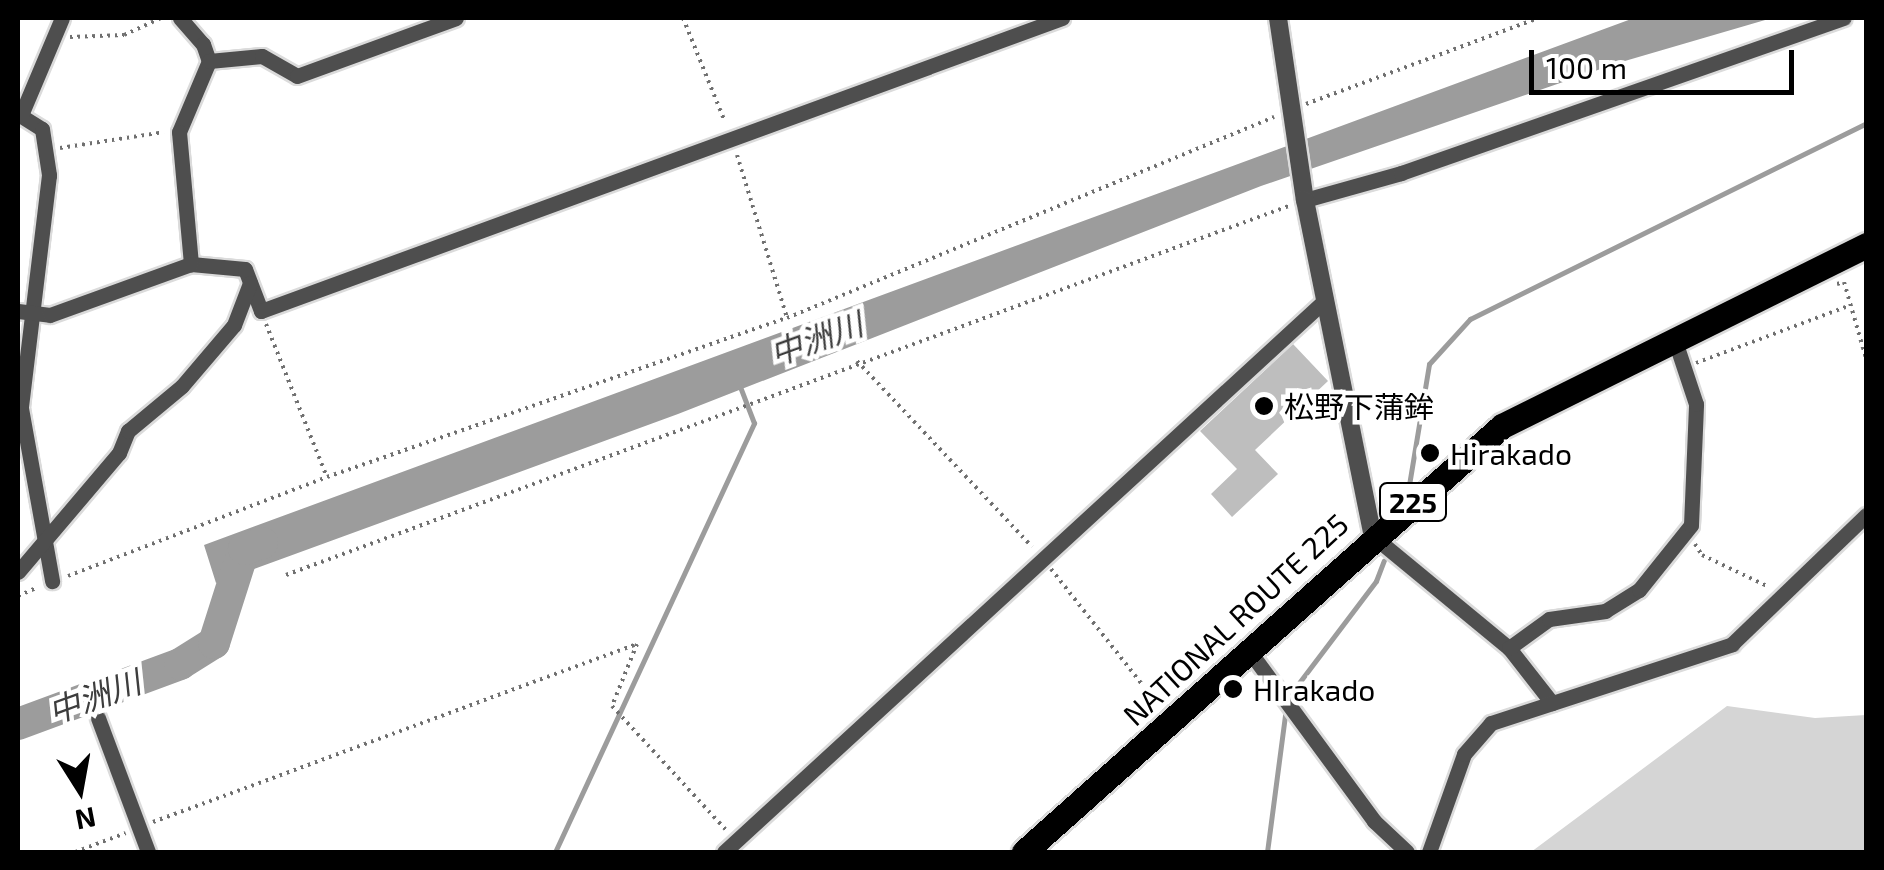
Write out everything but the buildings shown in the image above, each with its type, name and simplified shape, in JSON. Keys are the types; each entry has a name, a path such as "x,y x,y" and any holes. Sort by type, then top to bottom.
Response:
{"highway":[{"name":"NATIONAL ROUTE 225","path":"1024,852 1173,722 1374,536 1502,426 1866,246"}],"street":[{"path":"52,581 22,408 26,313 47,150 42,128 19,114 62,18"},
{"path":"180,18 204,44 208,60 179,132 192,264"},
{"path":"208,60 262,56 296,76 456,18"},
{"path":"26,313 50,315 192,264 245,269 261,311 1062,18"},
{"path":"1278,18 1304,196 1374,536 1508,648 1552,703"},
{"path":"1304,196 1402,173 1844,18"},
{"path":"18,570 120,453 128,431 182,386 234,324 250,283"},
{"path":"730,847 1324,301"},
{"path":"1508,648 1549,618 1605,610 1639,590 1687,532 1695,487 1696,404 1675,341"},
{"path":"1429,852 1464,754 1490,723 1732,644 1866,515"},
{"path":"1250,652 1374,820 1407,852"},
{"path":"98,718 148,852"}],"path":[{"path":"55,34 124,35 161,18"},
{"path":"683,18 732,139 787,318"},
{"path":"18,596 327,478 787,318 1538,18"},
{"path":"47,150 179,132"},
{"path":"286,575 1304,196"},
{"path":"1825,287 1844,282 1866,358"},
{"path":"1684,367 1850,305"},
{"path":"261,311 327,478"},
{"path":"858,361 1042,557 1173,722"},
{"path":"1687,532 1702,555 1786,593"},
{"path":"74,852 637,644 612,706 730,847"}],"shaded area":[{"path":"1727,706 1815,718 1866,715 1866,852 1531,852"}],"water":[{"path":"1634,18 1772,18 1618,63 1261,186 678,414 216,583 204,545"}],"waterway":[{"path":"1409,485 1429,364 1470,319 1866,123"},
{"path":"555,852 754,423 740,387"},
{"name":"中洲川","path":"18,724 180,664 214,643 244,549 262,543"},
{"path":"1289,696 1376,581 1384,560"},
{"path":"1267,852 1286,707"}],"place":[{"name":"松野下蒲鉾","path":"1264,406"},
{"name":"Hirakado","path":"1430,453"},
{"name":"HIrakado","path":"1233,689"}]}
